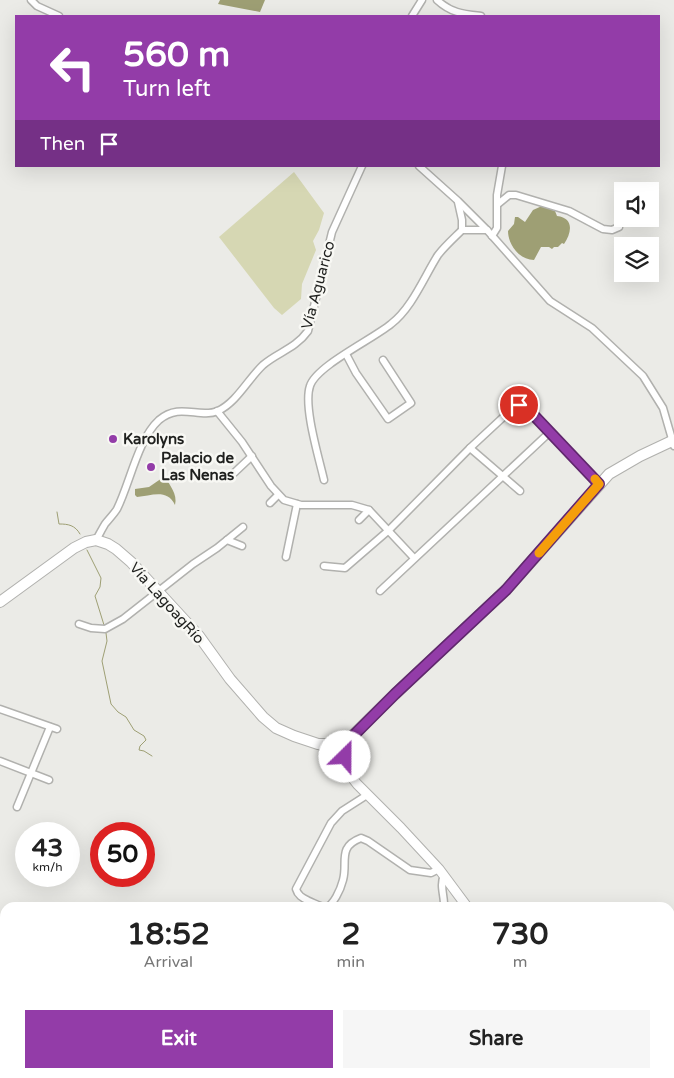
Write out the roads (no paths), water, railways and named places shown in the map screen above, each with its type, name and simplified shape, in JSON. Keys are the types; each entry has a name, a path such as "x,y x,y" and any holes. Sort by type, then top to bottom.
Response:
{"highway":[{"path":"318,744 335,744 351,738 506,590 599,484 618,468 673,442"},
{"path":"0,602 74,548 86,542 96,540"},
{"name":"Vía LagoagRío","path":"96,540 116,549 158,591 199,636 230,679 263,718 283,731 318,744"}],"main road":[{"path":"346,769 345,754 351,738"},
{"path":"318,744 333,753 356,784 401,828 441,873 463,902"}],"street":[{"path":"31,0 37,6 57,15"},
{"path":"413,15 422,0"},
{"path":"437,0 450,10 459,14 470,15"},
{"name":"Vía Aguarico","path":"217,411 234,398 265,364 301,341 308,331 332,232 362,167"},
{"path":"420,167 487,230 550,301 592,328 643,376 663,408 673,442"},
{"path":"492,236 497,228 497,196 502,167"},
{"path":"498,204 509,195 516,195 569,211 603,229 612,230 619,227"},
{"path":"458,201 462,230"},
{"path":"324,480 309,411 310,383 346,354 384,330 396,320 442,249 462,230 487,230"},
{"path":"346,354 388,419 411,403 383,360"},
{"path":"324,566 345,568 389,530 470,448 513,408 519,405 525,406 599,484"},
{"path":"96,540 105,524 117,510 144,439 160,419 170,413 179,411 217,411 252,456 278,495 284,500 297,504 352,506 369,510 414,558"},
{"path":"380,591 550,432"},
{"path":"470,448 520,491"},
{"path":"234,473 252,456"},
{"path":"270,503 278,495"},
{"path":"286,557 297,504"},
{"path":"359,520 369,510"},
{"path":"78,624 91,628 105,629 134,612 158,591 243,527"},
{"path":"227,540 242,546"},
{"path":"0,709 57,729"},
{"path":"17,807 50,727"},
{"path":"0,761 50,780"},
{"path":"312,902 300,897 296,889 331,823 342,811 367,794"},
{"path":"332,902 344,880 344,860 347,847 361,838 410,870 441,873 444,902"}],"waterway":[{"path":"57,512 59,524 71,526 80,534"},
{"path":"87,550 101,578 100,587 95,596 104,625"},
{"path":"106,633 107,641 102,661 111,704 126,717 134,730 144,736 146,740 139,750 152,756"}],"place":[{"name":"Karolyns","path":"113,439"},
{"name":"Palacio de Las Nenas","path":"151,467"}]}
